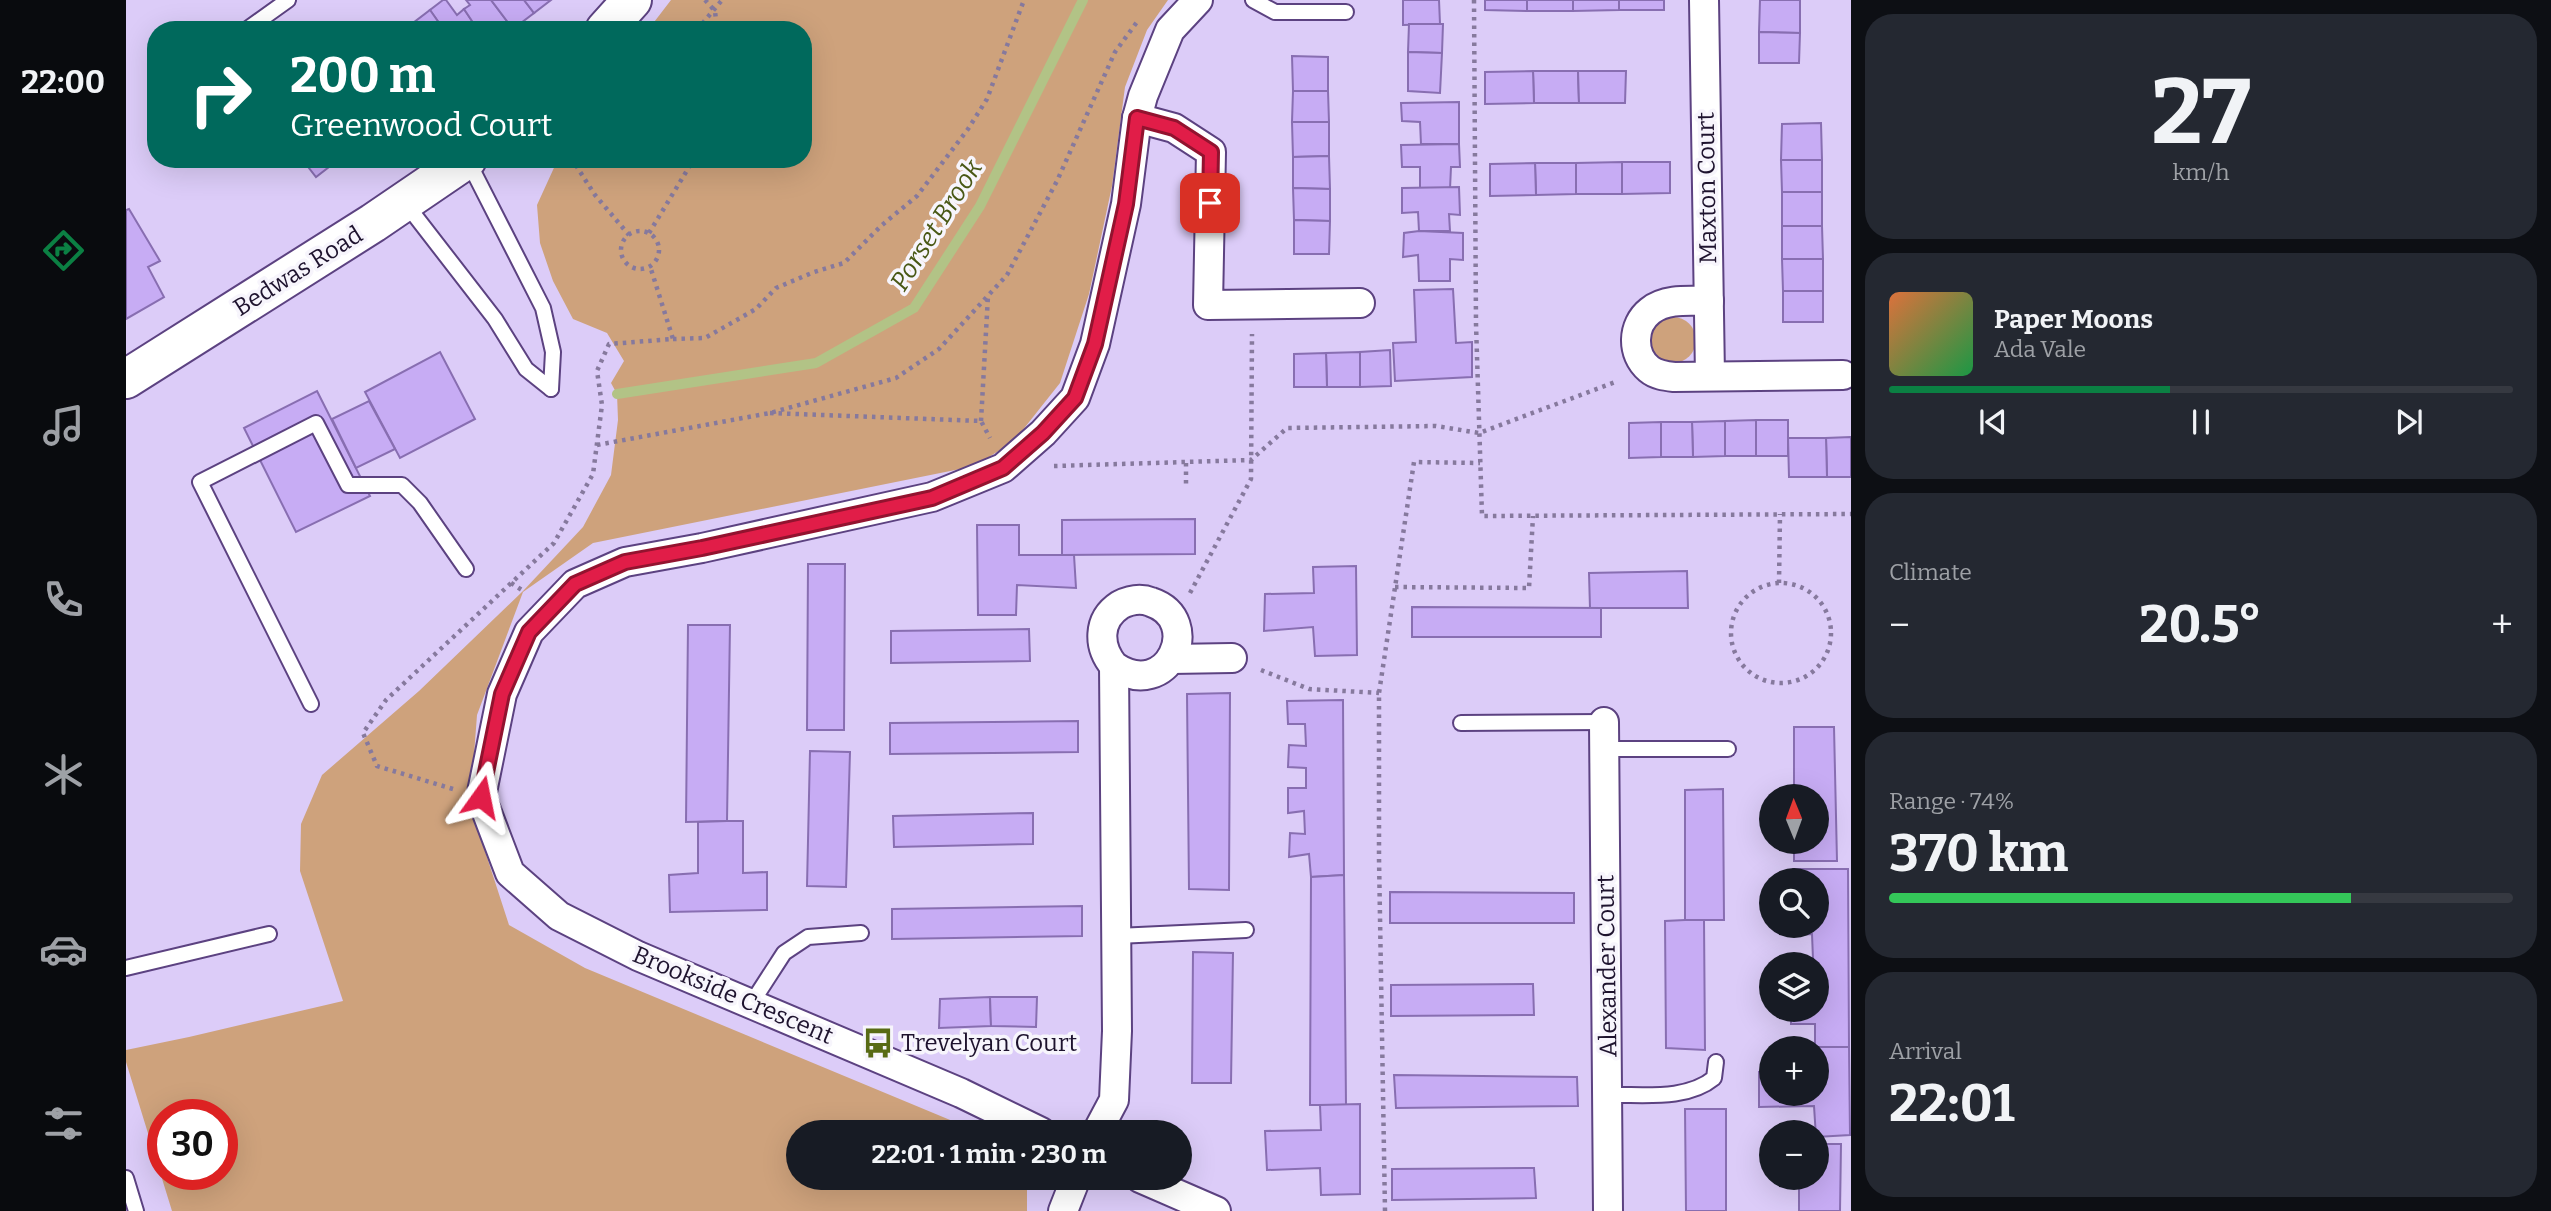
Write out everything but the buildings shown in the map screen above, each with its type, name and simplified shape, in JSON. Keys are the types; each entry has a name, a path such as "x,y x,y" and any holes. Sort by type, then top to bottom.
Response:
{"main road":[{"path":"613,21 632,0"},
{"name":"Bedwas Road","path":"126,379 454,168"}],"street":[{"path":"481,797 502,694 529,632 575,584 625,562 932,498 1007,465 1043,433 1075,398 1095,344 1126,204 1137,118 1143,96 1170,30 1198,0"},
{"name":"Maxton Court","path":"1704,0 1710,376"},
{"path":"1137,118 1174,128 1211,152 1208,305 1360,303"},
{"path":"1709,301 1663,304 1651,310 1640,321 1636,335 1637,348 1641,360 1649,369 1660,375 1843,375"},
{"path":"1133,600 1145,600 1166,611 1174,621 1178,634 1177,647 1171,659 1162,669 1137,676 1124,673 1114,666 1102,645 1105,622 1112,611 1133,600"},
{"path":"1171,659 1231,658"},
{"path":"1103,1120 1114,1100 1117,1031 1114,666"},
{"name":"Alexander Court","path":"1604,735 1608,1211"},
{"name":"Brookside Crescent","path":"481,797 510,873 559,916 638,956 961,1093 1016,1120"},
{"path":"1063,1211 1071,1190"},
{"path":"1168,1190 1216,1211"}],"lane":[{"path":"259,21 288,0"},
{"path":"1253,0 1275,12 1346,12"},
{"path":"404,202 495,318 526,369 551,389 554,352 543,308 472,168"},
{"path":"311,704 200,482 316,423 348,485 402,485 420,503 466,569"},
{"path":"1461,723 1728,749"},
{"path":"1117,936 1246,930"},
{"path":"751,1004 784,953 808,937 861,933"},
{"path":"126,968 269,934"},
{"path":"1608,1095 1687,1092 1704,1086 1714,1078 1716,1062"},
{"path":"126,1178 136,1211"}],"path":[{"path":"705,0 715,11 716,21"},
{"path":"706,21 722,0"},
{"path":"481,797 377,766 363,733 386,700 554,543 593,474 602,405 597,371 609,344 705,338 757,309 776,288 844,263 916,196 968,129 987,99 1024,0"},
{"path":"1474,0 1482,516 1851,514"},
{"path":"597,445 770,413 897,378 939,349 1007,275 1057,181 1115,52 1138,21"},
{"path":"578,168 595,195 629,234"},
{"path":"649,233 689,168"},
{"path":"639,231 649,233 660,247 658,258 650,266 637,269 626,262 622,245 629,234 639,231"},
{"path":"650,266 673,339"},
{"path":"988,296 981,421 1007,465"},
{"path":"1174,621 1251,479 1253,304"},
{"path":"1045,466 1251,460 1287,428 1436,426 1479,432 1649,369"},
{"path":"770,413 981,421"},
{"path":"1385,1211 1379,692 1414,462 1480,463"},
{"path":"1186,463 1186,484"},
{"path":"1779,583 1780,514"},
{"path":"1395,587 1529,589 1533,516"},
{"path":"1779,583 1796,586 1811,593 1826,612 1831,636 1828,652 1819,666 1806,677 1791,682 1774,683 1758,678 1745,669 1735,655 1731,623 1738,607 1749,594 1763,586 1779,583"},
{"path":"1231,658 1309,689 1379,692"}],"shaded area":[{"path":"671,0 1168,0 1147,30 1125,87 1112,186 1089,294 1060,383 1014,441 975,466 593,543 523,592 477,715 472,811 509,925 585,968 950,1120 786,1120 786,1190 1027,1190 1027,1211 172,1211 166,1190 238,1190 238,1099 147,1099 147,1130 126,1062 126,1050 343,1001 300,871 301,824 322,775 419,691 523,591 583,527 611,475 618,420 617,394 611,383 624,361 607,333 573,319 553,281 540,243 537,205 554,168 812,168 812,21 655,21"},
{"path":"1673,317 1689,324 1696,340 1689,356 1673,363 1657,356 1650,340 1657,324"}],"waterway":[{"name":"Porset Brook","path":"617,394 816,363 914,308 980,206 1083,0"}],"place":[{"name":"Trevelyan Court","path":"878,1043"}],"route":[{"path":"481,797 502,694 529,632 575,584 625,562 932,498 1003,468 1043,433 1075,398 1095,344 1126,204 1137,118 1174,128 1211,152 1210,203"}]}
